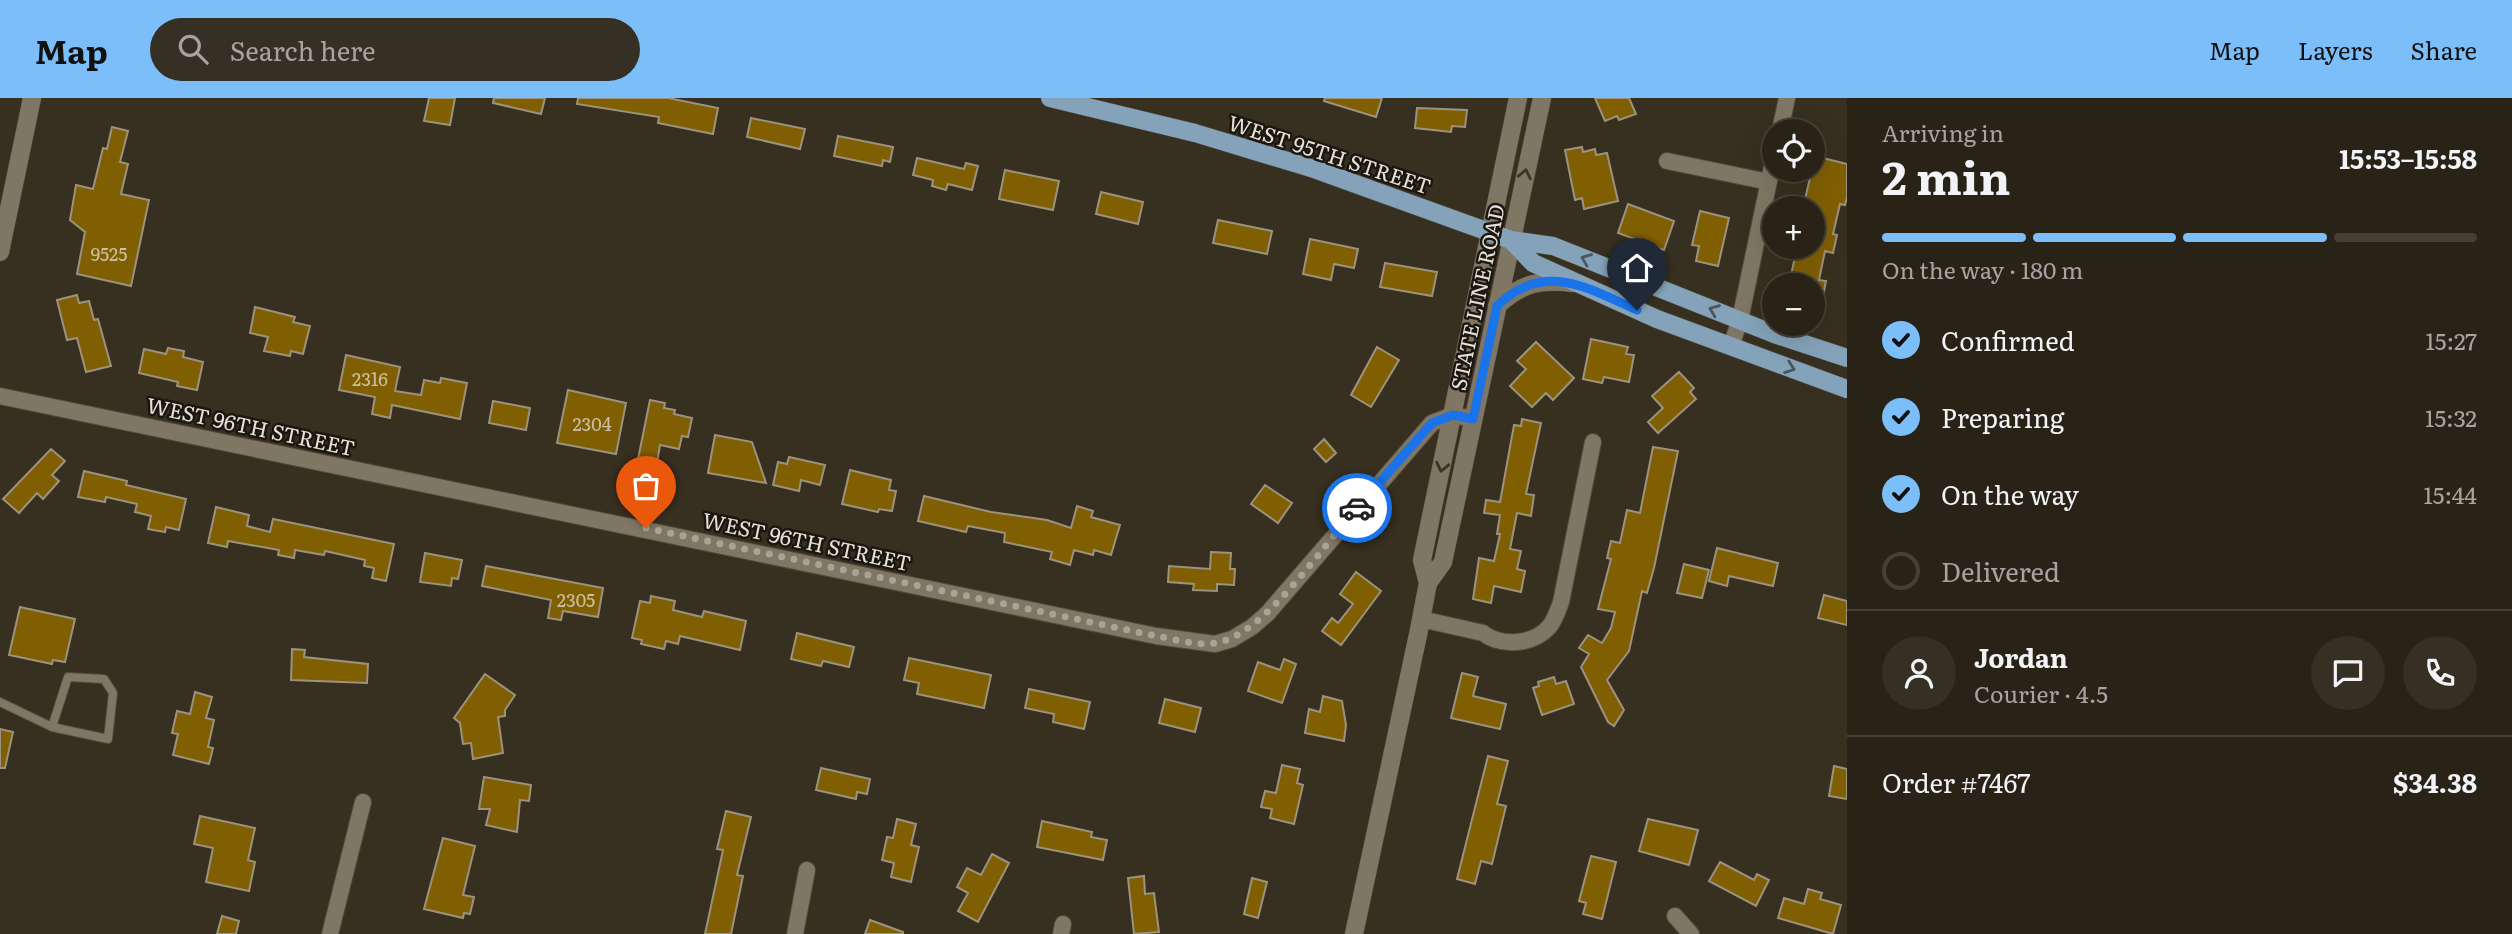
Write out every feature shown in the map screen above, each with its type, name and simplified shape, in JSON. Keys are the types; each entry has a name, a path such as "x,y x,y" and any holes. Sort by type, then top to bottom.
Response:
{"main road":[{"path":"0,252 32,98"},
{"name":"WEST 95TH STREET","path":"1050,98 1195,133 1302,165 1511,240"},
{"name":"STATE LINE ROAD","path":"1428,583 1422,561 1518,98"},
{"name":"STATE LINE ROAD","path":"1354,934 1428,583 1443,562 1542,98"},
{"path":"1511,240 1533,263 1657,319 1847,389"},
{"path":"1511,240 1553,246 1740,320 1847,358"},
{"path":"1497,306 1521,286 1534,282 1550,280 1578,283"}],"street":[{"path":"1783,119 1787,98"},
{"path":"1667,161 1762,181"},
{"path":"1731,346 1740,320 1769,182"},
{"name":"WEST 96TH STREET","path":"0,396 821,564 1156,636 1215,643 1232,639 1267,614 1432,423 1453,415"},
{"path":"1453,415 1473,419"},
{"path":"1420,625 1483,633 1491,639 1517,643 1550,626 1556,615 1593,442"},
{"path":"330,934 363,802"},
{"path":"795,934 807,870"},
{"path":"1675,916 1691,934"}],"lane":[{"path":"0,702 44,726 108,739 113,693 104,679 68,677 52,727"}],"building":[{"path":"429,98 455,98 450,125 424,121"},
{"path":"494,98 545,98 541,114 493,103"},
{"path":"578,98 668,98 718,108 713,134 658,123 659,117 577,104"},
{"path":"1325,98 1382,98 1376,117 1324,101"},
{"path":"1595,98 1629,98 1636,114 1619,120 1617,116 1605,121"},
{"path":"1417,108 1467,110 1465,127 1452,126 1451,132 1415,128"},
{"path":"751,118 805,129 800,149 747,137"},
{"path":"112,127 128,131 120,162 128,164 121,194 149,200 131,286 77,274 85,232 70,220 76,185 93,189 103,148 107,149"},
{"path":"838,136 893,147 890,162 883,160 882,166 834,156"},
{"path":"1582,147 1583,152 1595,149 1596,155 1607,153 1618,201 1584,209 1582,198 1575,200 1565,150"},
{"path":"917,158 964,169 966,163 978,166 972,190 948,184 946,190 932,186 933,180 913,175"},
{"path":"1825,158 1847,164 1847,197 1845,205 1840,204 1833,234 1837,235 1833,253 1825,251 1825,196 1806,196 1809,182 1825,182"},
{"path":"1005,170 1059,181 1053,210 999,199"},
{"path":"1101,192 1143,202 1138,224 1096,214"},
{"path":"1628,204 1674,221 1664,250 1618,233"},
{"path":"1700,211 1729,218 1718,266 1696,261 1699,246 1692,245"},
{"path":"1218,220 1272,231 1267,254 1213,243"},
{"path":"1310,239 1358,249 1354,268 1334,264 1331,280 1303,274"},
{"path":"1794,259 1823,259 1820,273 1792,273"},
{"path":"1385,263 1437,272 1432,296 1380,287"},
{"path":"77,295 79,303 89,301 94,320 98,319 111,366 86,372 77,338 67,340 57,300"},
{"path":"255,307 295,317 293,322 310,326 303,354 291,351 290,356 264,351 268,337 250,333"},
{"path":"1591,339 1628,347 1626,354 1634,355 1629,382 1604,377 1602,383 1583,379"},
{"path":"1536,342 1574,378 1553,400 1546,393 1532,407 1510,386 1526,369 1517,361"},
{"path":"1377,347 1399,360 1371,407 1351,395"},
{"path":"168,348 184,351 183,357 203,362 197,390 177,386 178,382 139,373 144,349 166,354"},
{"path":"346,355 400,367 395,391 421,395 424,380 440,383 441,378 467,383 460,419 392,405 390,418 372,414 375,397 339,390"},
{"path":"1679,372 1694,388 1690,392 1696,399 1658,433 1648,422 1663,408 1652,396"},
{"path":"568,390 626,403 616,454 557,443"},
{"path":"650,400 665,403 664,408 675,410 674,414 692,418 688,437 682,436 679,449 660,445 657,463 638,459"},
{"path":"493,401 530,408 526,430 489,423"},
{"path":"1522,419 1541,423 1526,494 1534,495 1531,516 1517,513 1510,549 1521,551 1517,569 1525,571 1521,592 1494,586 1491,603 1473,599 1479,558 1494,561 1500,534 1497,534 1500,515 1484,513 1486,500 1500,502 1514,425 1521,426"},
{"path":"715,435 752,442 766,483 708,473"},
{"path":"1324,439 1336,453 1326,462 1314,449"},
{"path":"1653,447 1678,451 1647,593 1642,591 1629,651 1607,680 1624,710 1614,726 1608,722 1581,667 1589,654 1579,648 1588,635 1602,643 1611,628 1615,612 1598,609 1611,559 1607,558 1611,541 1620,543 1627,510 1640,513"},
{"path":"51,449 65,461 52,475 59,481 43,499 37,493 19,513 3,499"},
{"path":"789,457 825,465 820,485 801,480 799,491 773,485 778,462 787,464"},
{"path":"850,470 891,480 889,490 896,491 892,511 879,509 878,512 842,504"},
{"path":"84,471 127,481 126,485 186,499 179,530 166,527 165,532 148,529 151,516 135,512 137,504 106,497 105,502 78,497"},
{"path":"1265,485 1292,503 1278,523 1251,504"},
{"path":"924,496 991,512 1047,520 1071,528 1077,506 1093,511 1091,517 1120,525 1111,555 1094,550 1093,555 1074,550 1070,565 1050,559 1052,552 1004,542 1005,533 968,526 966,532 918,521"},
{"path":"216,507 249,515 247,526 270,532 273,519 394,544 386,581 372,578 374,568 364,566 365,560 325,551 324,555 295,550 294,558 278,555 279,550 228,541 227,547 208,543"},
{"path":"1717,548 1778,563 1773,586 1729,576 1727,586 1709,581"},
{"path":"1211,552 1231,553 1230,569 1235,569 1234,585 1217,584 1217,591 1193,590 1194,584 1168,582 1169,566 1210,569"},
{"path":"425,553 462,560 458,579 452,578 451,586 420,582"},
{"path":"1684,564 1709,570 1702,598 1677,593"},
{"path":"486,566 603,588 598,617 563,611 561,620 548,618 551,600 482,586"},
{"path":"1356,572 1381,591 1341,645 1322,631 1332,618 1338,623 1353,604 1340,594"},
{"path":"1824,595 1847,601 1847,625 1818,618"},
{"path":"651,596 675,601 673,610 702,617 704,611 746,621 740,650 680,636 678,644 666,641 664,649 641,644 642,640 632,638 640,601 650,603"},
{"path":"20,607 75,619 65,662 53,660 52,664 9,655"},
{"path":"797,633 854,647 849,667 823,661 821,666 791,659"},
{"path":"292,649 305,650 304,657 368,664 367,683 291,680"},
{"path":"909,658 991,675 984,708 917,694 919,683 904,680"},
{"path":"1284,659 1296,664 1282,703 1248,691 1258,662 1280,670"},
{"path":"1462,673 1478,677 1473,696 1506,704 1500,729 1451,718"},
{"path":"485,674 515,695 505,710 505,716 498,717 503,753 473,759 471,743 463,744 460,723 454,718"},
{"path":"1554,677 1556,684 1566,681 1574,704 1542,715 1533,688 1539,686 1538,682"},
{"path":"1029,689 1090,702 1084,729 1053,722 1054,714 1025,708"},
{"path":"195,692 212,697 206,718 214,720 208,747 213,748 209,764 173,755 178,734 172,733 177,711 190,714"},
{"path":"1323,696 1342,701 1346,725 1344,741 1305,733 1309,709 1320,712"},
{"path":"1165,699 1201,708 1195,732 1159,723"},
{"path":"0,729 13,732 5,768 0,768"},
{"path":"1488,756 1508,761 1497,804 1506,806 1492,864 1481,861 1475,884 1457,879"},
{"path":"1282,765 1300,769 1297,783 1303,785 1294,824 1270,818 1272,809 1261,807 1265,791 1276,793"},
{"path":"1834,766 1847,769 1847,799 1829,796"},
{"path":"821,768 870,779 867,794 857,792 856,799 816,790"},
{"path":"484,777 531,785 529,801 520,800 517,832 486,825 490,809 479,809"},
{"path":"726,811 751,817 737,875 743,876 731,934 705,934 723,850 717,849"},
{"path":"200,816 255,828 248,860 255,862 249,891 206,882 213,848 194,844"},
{"path":"897,819 916,824 911,845 919,847 911,882 891,877 894,863 882,860 887,837 893,838"},
{"path":"1648,819 1698,830 1689,865 1639,851"},
{"path":"1042,821 1092,832 1091,837 1107,840 1103,860 1037,847"},
{"path":"443,838 475,846 463,895 474,897 470,914 464,913 463,918 424,909"},
{"path":"992,854 1009,863 978,922 958,911 968,893 957,887 967,868 981,875"},
{"path":"1591,856 1616,862 1602,919 1583,914 1586,903 1579,901"},
{"path":"1720,862 1754,880 1757,874 1769,880 1756,906 1709,881"},
{"path":"1144,876 1145,894 1154,893 1159,932 1134,934 1128,878"},
{"path":"1252,878 1267,882 1258,918 1244,914"},
{"path":"1808,889 1822,893 1820,899 1841,905 1833,934 1778,918 1784,898 1804,904"},
{"path":"222,916 239,921 236,934 217,934"},
{"path":"870,920 903,932 903,934 865,934"}],"way so far":[{"path":"646,528 1156,636 1215,643 1232,639 1267,614 1357,508"}],"route":[{"path":"1357,508 1432,423 1453,415 1473,419 1497,306 1509,294 1534,282 1550,280 1578,283 1637,310"}]}
